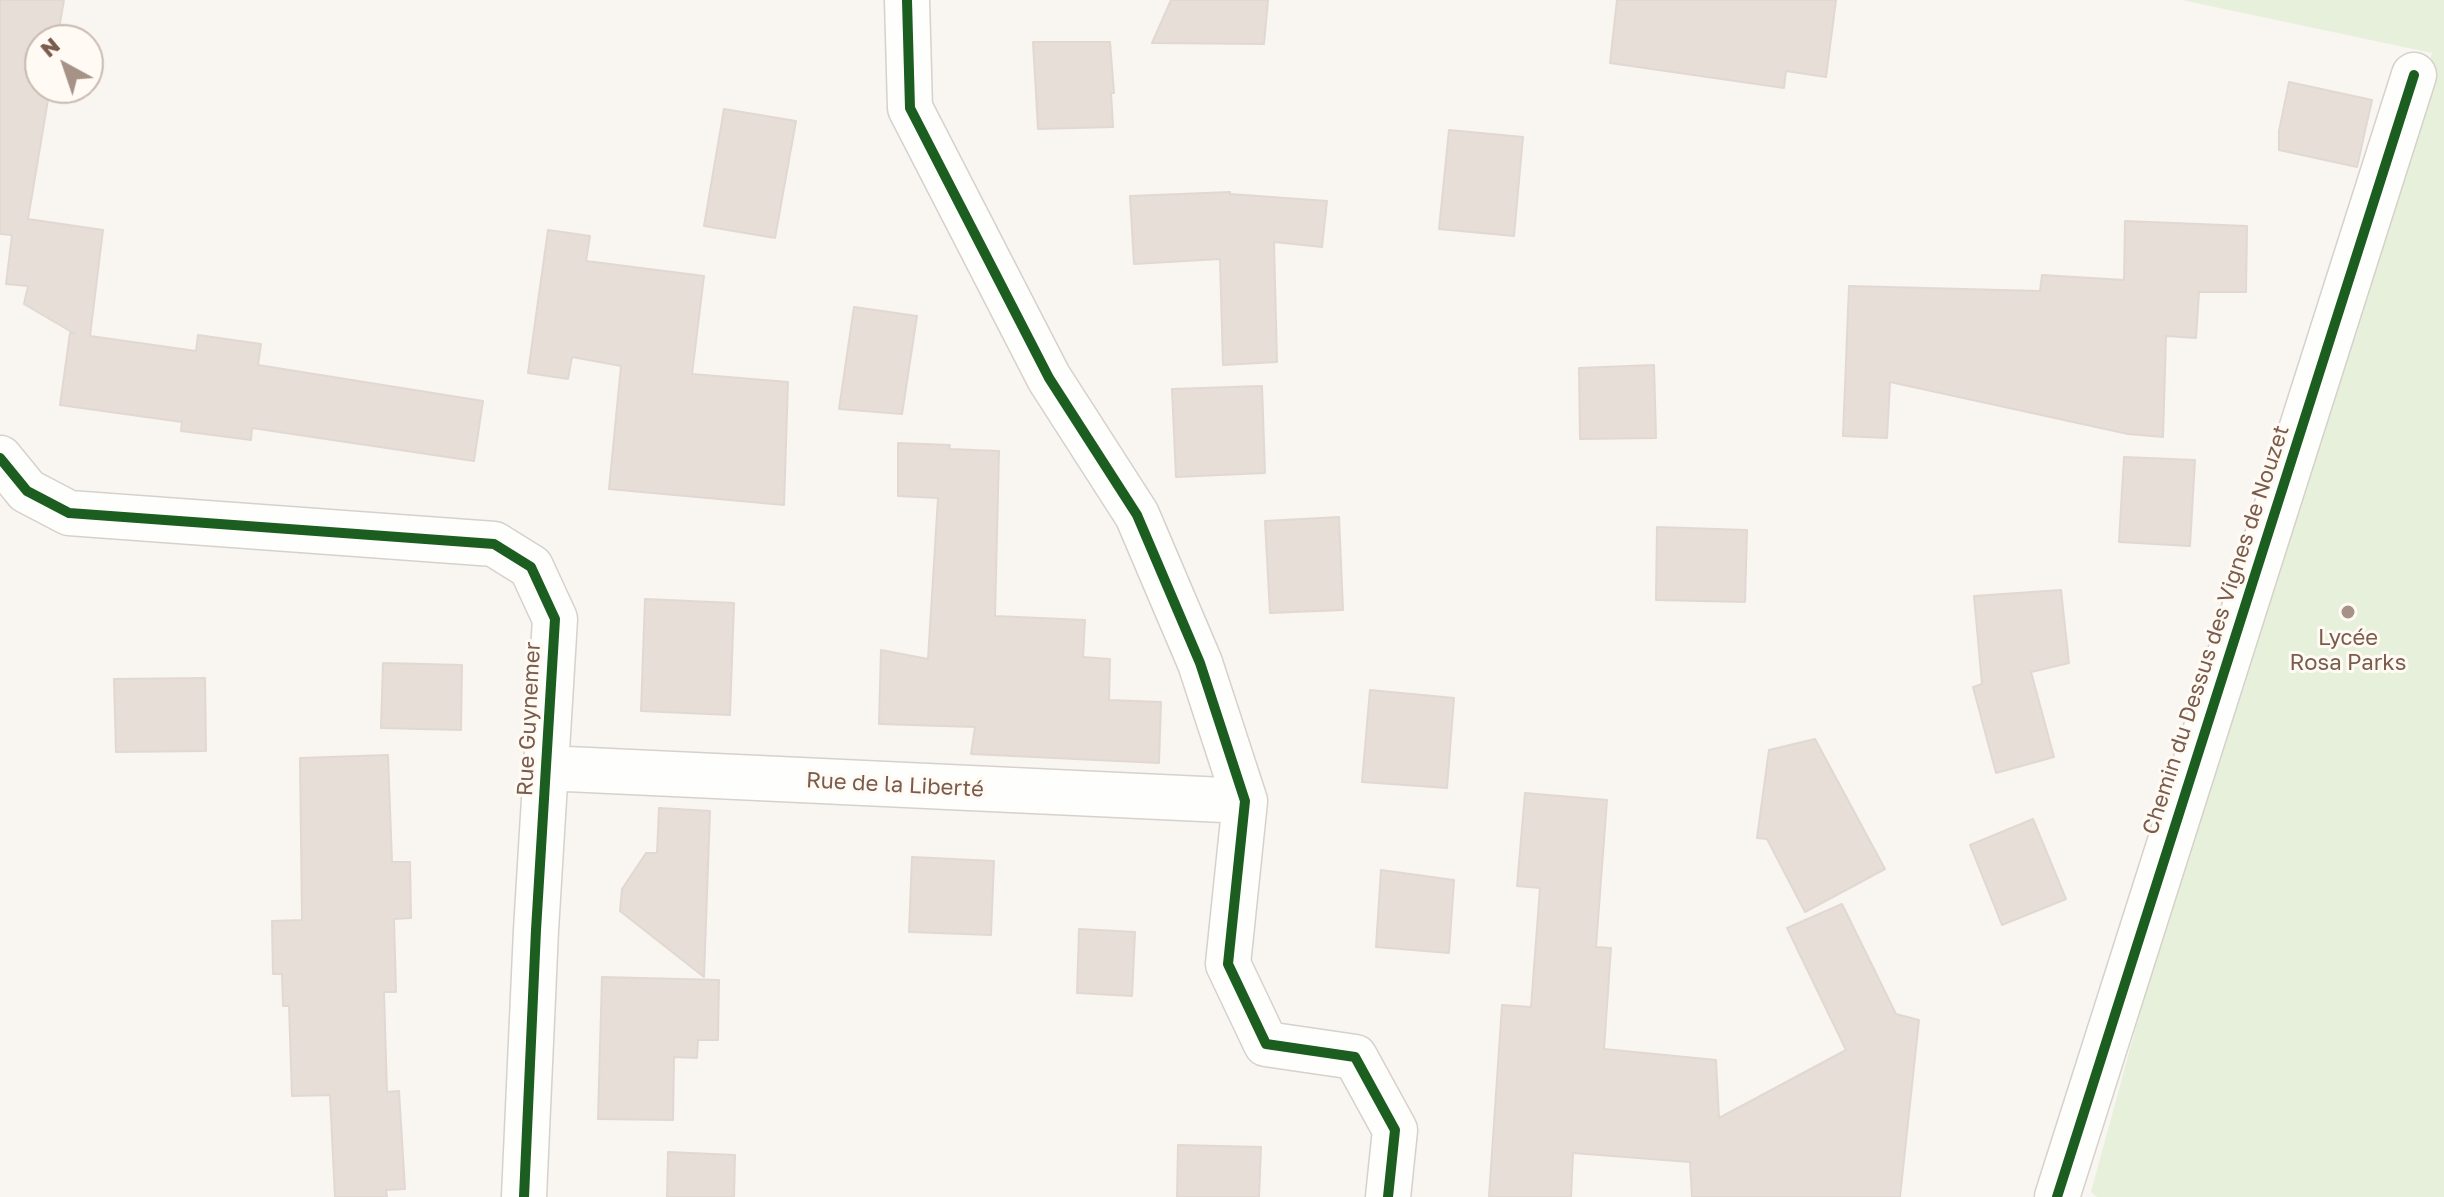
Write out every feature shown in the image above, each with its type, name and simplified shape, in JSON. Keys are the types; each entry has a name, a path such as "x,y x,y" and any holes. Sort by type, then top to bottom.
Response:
{"street":[{"path":"907,0 910,108 1049,378 1137,515 1200,663 1245,801 1228,964 1266,1044 1355,1057 1395,1130 1388,1197"},
{"name":"Chemin du Dessus des Vignes de Nouzet","path":"2057,1197 2414,75"},
{"name":"Rue Guynemer","path":"0,458 27,491 69,513 494,544 531,567 555,619 524,1197"},
{"name":"Rue de la Liberté","path":"546,768 1245,801"}],"green space":[{"name":"Lycée Rosa Parks","path":"2182,0 2444,0 2444,1197 2097,1197 2091,1192 2231,678 2432,53"}],"building":[{"path":"0,0 64,0 60,24 24,24 24,104 47,104 28,219 103,230 90,336 196,351 198,335 261,344 258,365 483,401 474,461 252,428 251,440 181,431 182,422 60,405 70,333 75,334 24,304 28,286 6,284 12,235 0,234"},
{"path":"1171,0 1268,0 1264,44 1152,43"},
{"path":"1617,0 1836,0 1826,77 1786,71 1784,88 1610,63"},
{"path":"1033,42 1110,42 1113,127 1038,129"},
{"path":"2289,82 2372,100 2357,167 2279,150 2279,131"},
{"path":"724,109 796,121 775,238 704,226"},
{"path":"1449,130 1523,137 1514,236 1439,229"},
{"path":"1230,192 1327,201 1322,247 1274,242 1277,362 1223,365 1220,259 1134,264 1130,196"},
{"path":"2125,221 2247,226 2246,292 2199,292 2196,338 2166,336 2163,437 2128,434 1890,382 1887,438 1843,436 1849,286 2040,291 2042,275 2124,280"},
{"path":"548,230 590,236 586,261 704,276 692,374 788,382 784,505 609,489 621,366 572,357 568,379 528,373"},
{"path":"854,307 917,316 902,414 839,409"},
{"path":"1654,365 1656,438 1580,439 1579,368"},
{"path":"1262,386 1265,473 1176,477 1172,389"},
{"path":"898,443 999,451 995,616 1085,620 1083,657 1110,659 1109,700 1161,702 1159,763 971,754 975,727 879,724 881,650 928,659 938,498 898,496"},
{"path":"2124,457 2195,460 2190,546 2119,542"},
{"path":"1339,517 1343,610 1270,613 1265,521"},
{"path":"1657,527 1747,530 1745,602 1656,600"},
{"path":"2061,590 2069,663 2031,672 2054,757 1996,773 1973,687 1982,684 1974,596"},
{"path":"645,599 734,603 730,715 641,711"},
{"path":"383,663 462,665 461,730 381,728"},
{"path":"205,678 206,751 116,752 114,679"},
{"path":"1370,690 1454,698 1447,788 1362,782"},
{"path":"1815,739 1885,869 1805,912 1767,839 1757,838 1769,750"},
{"path":"388,755 392,862 410,862 411,918 394,919 396,992 384,992 387,1092 399,1091 405,1189 386,1190 387,1197 335,1197 330,1095 292,1096 289,1006 283,1006 282,974 273,974 272,921 302,920 300,758"},
{"path":"1525,793 1607,800 1596,947 1611,948 1604,1049 1716,1060 1719,1118 1846,1050 1787,928 1842,904 1896,1014 1919,1020 1900,1197 1692,1197 1690,1162 1573,1153 1571,1197 1489,1197 1502,1005 1531,1007 1540,888 1517,886"},
{"path":"659,808 710,811 704,977 620,911 622,889 646,853 657,853"},
{"path":"2033,819 2066,899 2002,925 1970,845"},
{"path":"912,857 994,861 991,935 909,932"},
{"path":"1381,870 1454,880 1449,953 1376,947"},
{"path":"1079,929 1135,932 1132,996 1077,993"},
{"path":"602,977 719,980 718,1040 698,1040 697,1058 674,1057 673,1120 598,1119"},
{"path":"1178,1145 1261,1147 1259,1197 1177,1197"},
{"path":"668,1152 735,1155 734,1197 667,1197"}],"cycle path":[{"path":"907,0 910,108 1049,378 1137,515 1200,663 1245,801 1228,964 1266,1044 1355,1057 1395,1130 1388,1197"},
{"path":"2057,1197 2414,75"},
{"path":"0,458 27,491 69,513 494,544 531,567 555,619 524,1197"}],"place":[{"name":"Lycée Rosa Parks","path":"2348,612"}]}
